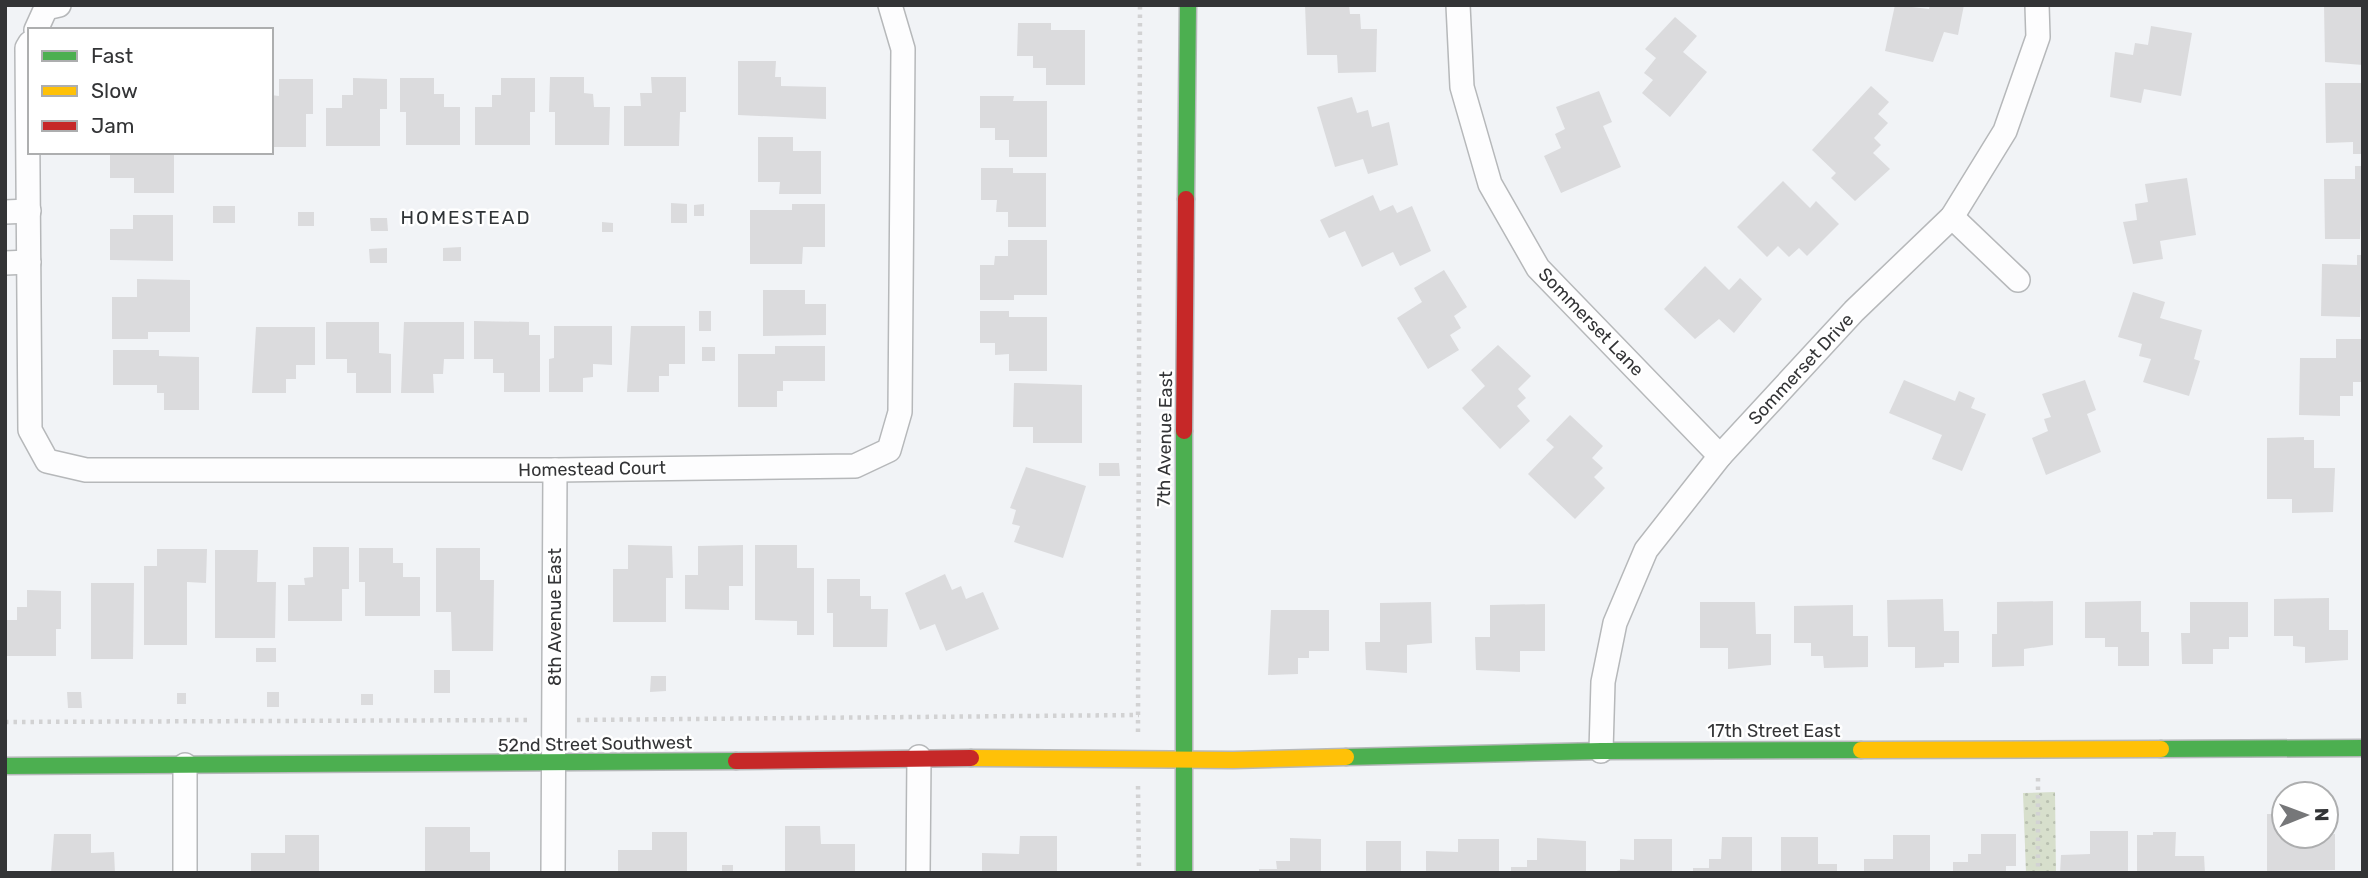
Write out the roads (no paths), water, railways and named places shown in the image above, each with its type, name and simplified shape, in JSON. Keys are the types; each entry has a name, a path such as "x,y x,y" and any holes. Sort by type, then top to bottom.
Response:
{"street":[{"path":"37,28 46,8 59,5"},
{"name":"Homestead Court","path":"29,154 30,429 47,461 86,470 555,470 855,466 889,450 901,412 903,49 890,5"},
{"name":"7th Avenue East","path":"1184,873 1183,507 1188,5"},
{"name":"Sommerset Lane","path":"1458,5 1462,87 1490,184 1538,268 1720,456"},
{"name":"Sommerset Drive","path":"1601,751 1603,682 1615,623 1646,550 1720,456 1854,311 1952,217 2005,131 2038,37 2037,5"},
{"path":"5,212 29,211"},
{"path":"1952,217 2018,281"},
{"path":"5,263 29,262"},
{"name":"8th Avenue East","path":"553,873 555,470"},
{"name":"17th Street East","path":"1185,760 1601,751 2363,748"},
{"path":"918,873 919,757"},
{"name":"52nd Street Southwest","path":"5,766 555,764 919,757 1185,760"},
{"path":"185,765 185,873"}],"district":[{"name":"HOMESTEAD","path":"466,217"}]}
